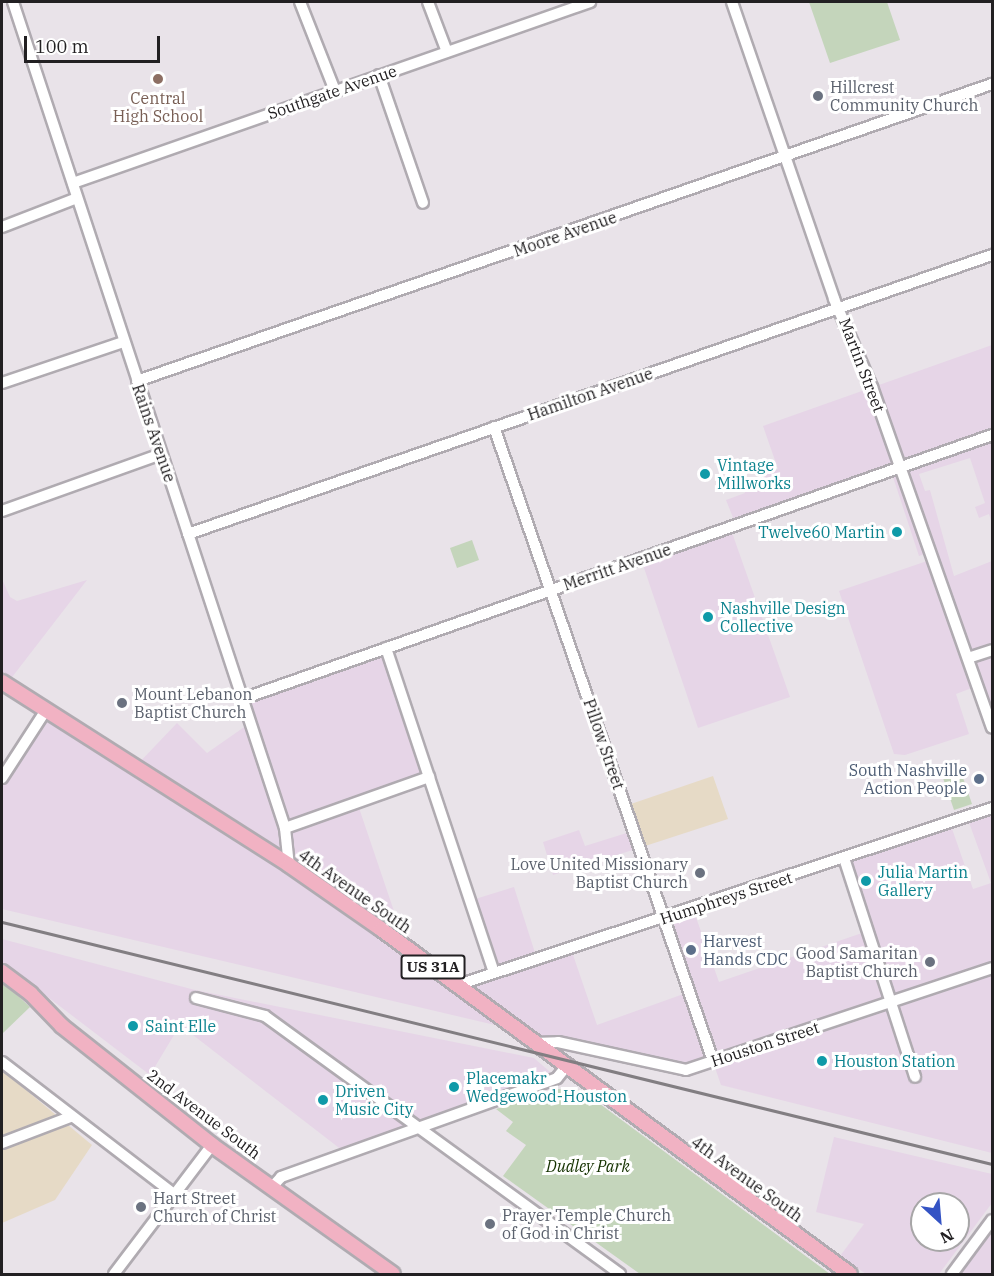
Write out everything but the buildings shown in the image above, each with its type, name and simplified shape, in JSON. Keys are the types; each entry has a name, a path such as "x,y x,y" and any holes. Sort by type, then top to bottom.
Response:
{"main road":[{"name":"4th Avenue South","path":"2,682 289,865 458,985 565,1068 850,1275"},
{"name":"2nd Avenue South","path":"2,972 31,994 62,1026 212,1145 273,1186 393,1275"}],"street":[{"name":"Rains Avenue","path":"13,2 123,342 285,828 289,865"},
{"path":"300,2 335,91"},
{"path":"428,2 447,52"},
{"name":"Southgate Avenue","path":"73,183 584,2"},
{"name":"Martin Street","path":"732,2 785,158 993,728"},
{"path":"379,75 423,203"},
{"name":"Moore Avenue","path":"137,381 993,84"},
{"path":"2,227 77,198"},
{"name":"Hamilton Avenue","path":"188,534 993,255"},
{"path":"2,383 123,342"},
{"name":"Pillow Street","path":"494,428 713,1062"},
{"name":"Merritt Avenue","path":"242,699 993,435"},
{"path":"2,511 161,454"},
{"path":"386,648 494,974"},
{"path":"968,658 993,650"},
{"path":"2,778 46,710"},
{"path":"285,828 429,777"},
{"name":"Humphreys Street","path":"458,985 993,808"},
{"path":"844,858 915,1077"},
{"name":"Houston Street","path":"533,1043 558,1042 677,1070 713,1062 993,968"},
{"path":"196,998 265,1016 620,1275"},
{"path":"2,1062 70,1118 174,1194"},
{"path":"273,1186 281,1176 422,1129 557,1078 565,1068"},
{"path":"2,1143 70,1118"},
{"path":"114,1275 212,1145"},
{"path":"952,1275 993,1220"}],"shaded area":[{"path":"992,345 992,524 989,514 979,518 975,507 985,503 970,458 919,474 925,491 930,490 954,576 992,561 992,728 977,686 956,694 969,734 905,755 894,754 839,591 933,559 930,552 919,556 891,471 736,525 726,500 745,493 742,483 778,469 763,426"},
{"path":"730,527 790,697 698,728 641,559"},
{"path":"2,579 10,597 17,601 87,580 6,685 2,682"},
{"path":"386,648 429,777 357,802 398,923 382,928 459,985 494,973 472,900 514,887 537,959 571,949 597,1025 689,992 664,918 693,909 719,982 865,932 844,858 950,823 973,889 991,883 967,817 992,808 992,1153 721,1085 713,1062 686,1070 550,1042 516,1030 2,909 2,778 46,710 135,767 177,723 207,753 250,723 242,699"},
{"path":"713,776 728,819 639,848 625,806"},
{"path":"579,830 585,846 633,831 639,848 553,875 543,842"},
{"path":"2,939 195,990 534,1058 557,1078 347,1154 180,1025 150,1075 2,962"},
{"path":"2,1070 92,1145 55,1200 2,1223"},
{"path":"834,1137 992,1174 992,1203 970,1232 970,1192 910,1192 910,1252 955,1252 939,1274 866,1274 840,1256 864,1224 816,1212"},
{"path":"992,1220 992,1274 952,1274"}],"green space":[{"name":"Hillcrest Community Church","path":"809,2 887,2 900,40 830,63"},
{"path":"472,540 479,560 457,568 450,548"},
{"path":"961,772 972,804 954,810 943,778"},
{"path":"2,981 30,1007 2,1034"},
{"name":"Dudley Park","path":"556,1089 581,1090 830,1274 640,1274 503,1176 526,1145 506,1131 513,1122 496,1109"}],"railway":[{"path":"2,922 992,1164"}],"place":[{"name":"Central High School","path":"158,79"},
{"name":"Hillcrest Community Church","path":"818,96"},
{"name":"Vintage Millworks","path":"705,474"},
{"name":"Twelve60 Martin","path":"897,532"},
{"name":"Nashville Design Collective","path":"708,617"},
{"name":"Mount Lebanon Baptist Church","path":"122,703"},
{"name":"South Nashville Action People","path":"979,779"},
{"name":"Love United Missionary Baptist Church","path":"700,873"},
{"name":"Julia Martin Gallery","path":"866,881"},
{"name":"Harvest Hands CDC","path":"691,950"},
{"name":"Good Samaritan Baptist Church","path":"930,962"},
{"name":"Saint Elle","path":"133,1026"},
{"name":"Houston Station","path":"822,1061"},
{"name":"Placemakr Wedgewood-Houston","path":"454,1087"},
{"name":"Driven Music City","path":"323,1100"},
{"name":"Hart Street Church of Christ","path":"141,1207"},
{"name":"Prayer Temple Church of God in Christ","path":"490,1224"}]}
